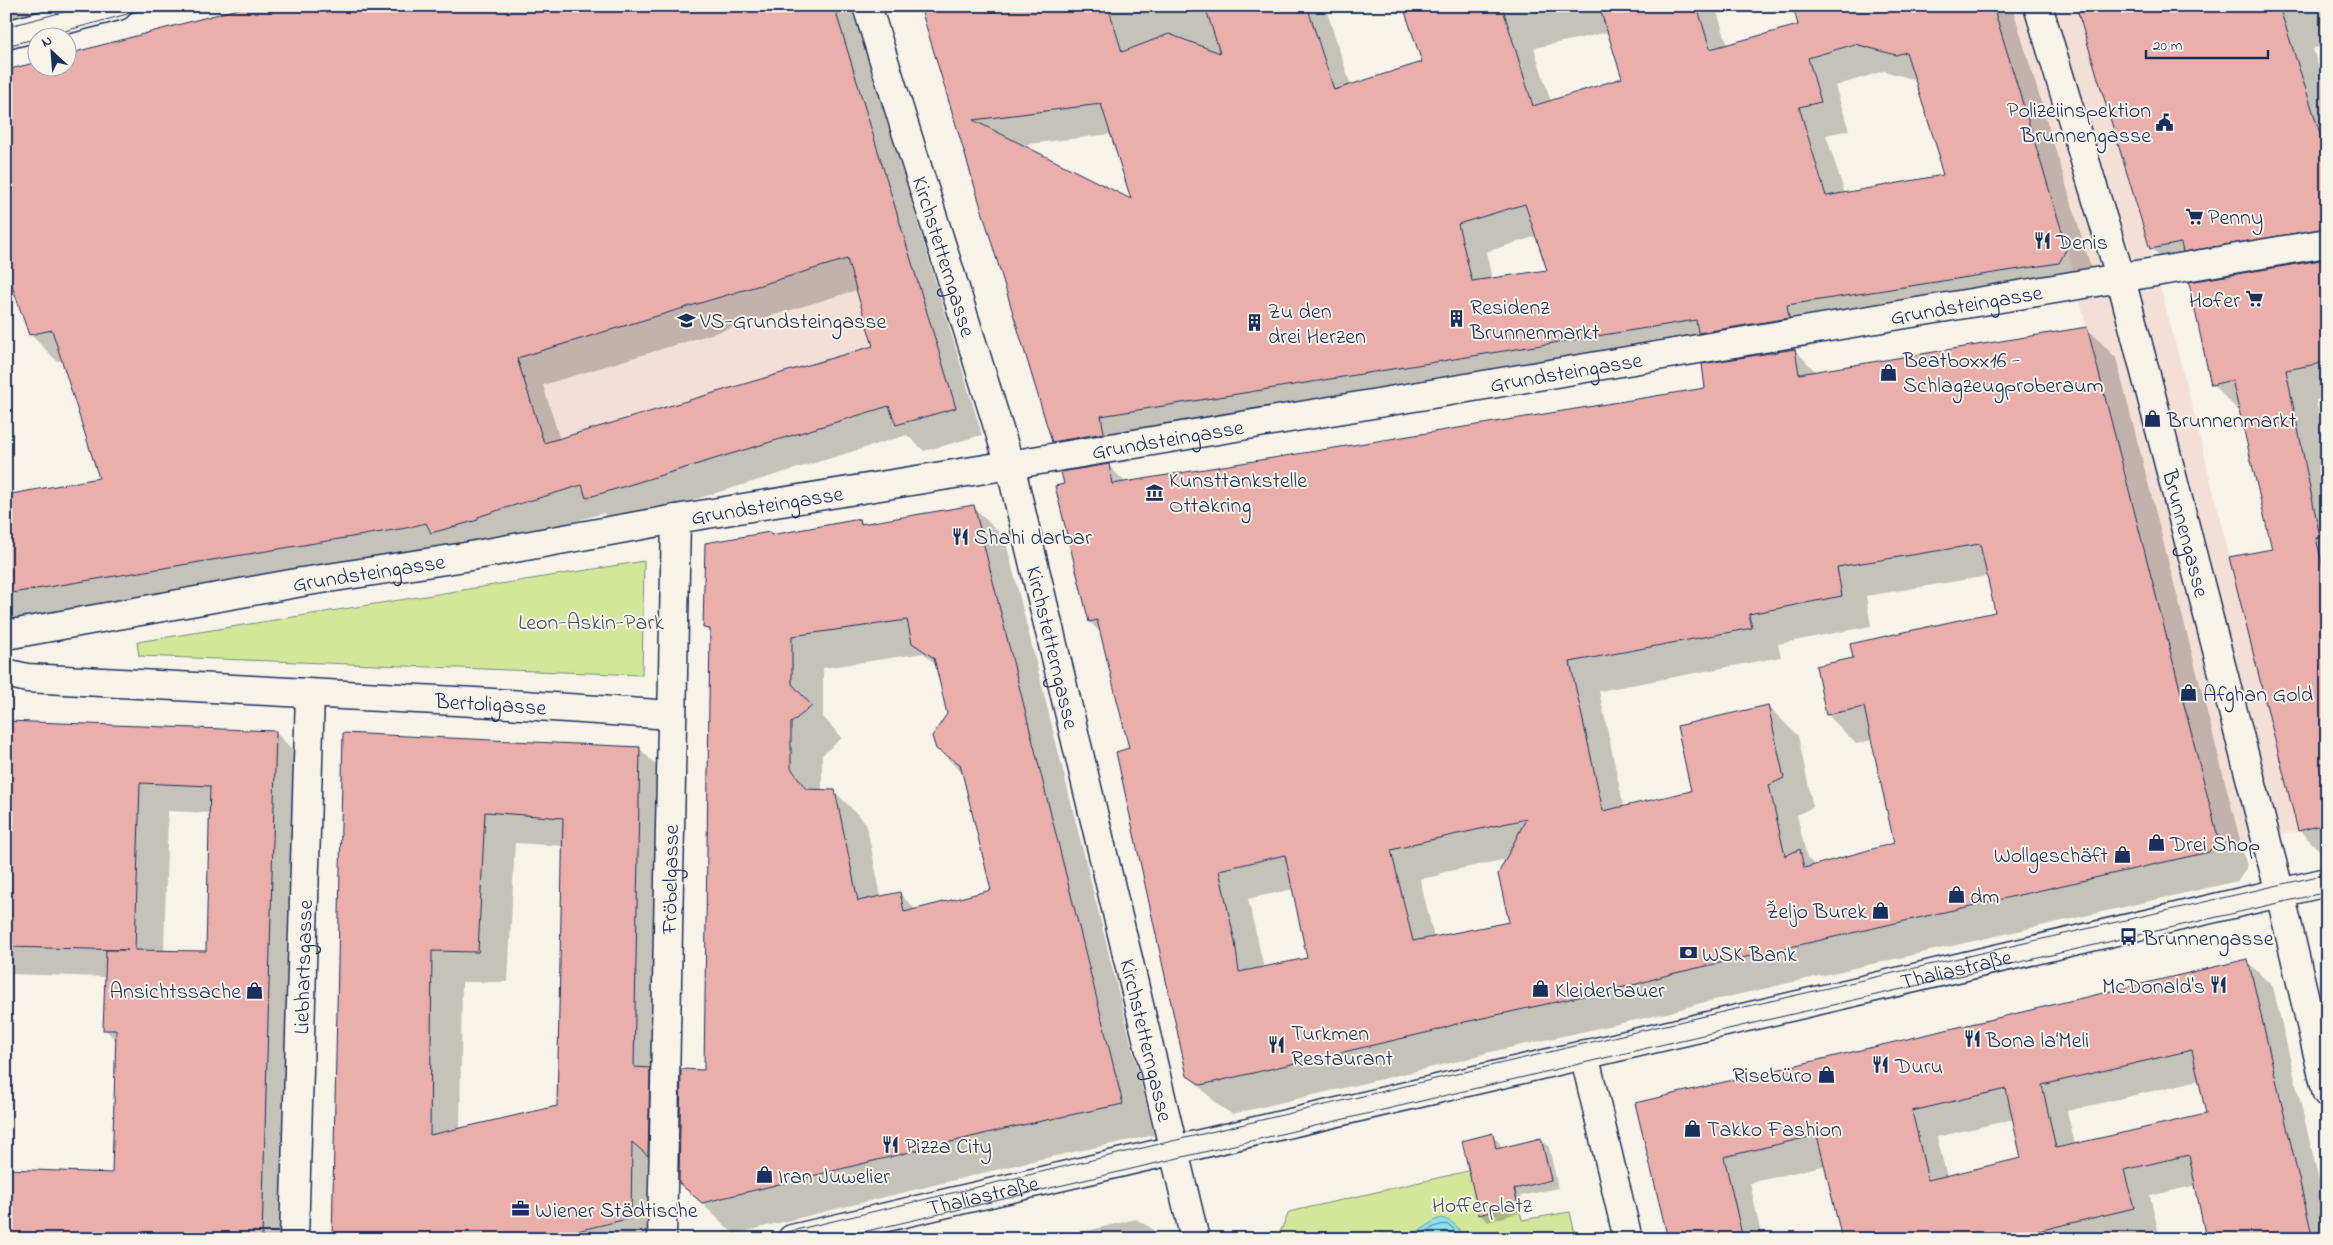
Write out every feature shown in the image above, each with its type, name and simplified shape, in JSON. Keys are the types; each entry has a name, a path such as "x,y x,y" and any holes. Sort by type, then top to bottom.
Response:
{"street":[{"path":"6,36 118,6"},
{"name":"Kirchstetterngasse","path":"867,6 1010,466 1175,1149"},
{"name":"Brunnengasse","path":"2038,6 2122,279 2280,893 2327,1093"},
{"name":"Grundsteingasse","path":"6,635 302,582 465,557 676,519 1010,466 2327,243"},
{"name":"Fröbelgasse","path":"662,1239 676,519"},
{"path":"6,673 27,678 310,694"},
{"name":"Bertoligasse","path":"310,694 493,703 672,716"},
{"name":"Liebhartsgasse","path":"294,1239 310,694"},
{"name":"Thaliastraße","path":"1584,1054 2327,882"},
{"path":"1195,1239 1175,1149 1584,1054 1628,1239"},
{"name":"Thaliastraße","path":"792,1239 1175,1149"}],"shaded area":[{"name":"Brunnenmarkt","path":"1993,6 2076,6 2150,249 2192,406 2298,831 2209,852 2185,711 2127,485 2129,484 2113,433 2067,248"},
{"name":"VS-Grundsteingasse","path":"878,153 956,408 896,425 883,389 866,413 586,498 576,466 552,473 442,248"}],"green space":[{"name":"Leon-Askin-Park","path":"644,561 642,675 139,656 137,642"},
{"name":"Hofferplatz","path":"1506,1153 1522,1220 1570,1212 1576,1239 1277,1239 1289,1212 1468,1171 1467,1163"}],"water":[{"path":"1442,1218 1455,1225 1460,1231 1462,1239 1373,1239 1380,1232 1397,1235 1413,1233"}],"building":[{"path":"249,6 834,6 956,408 896,425 889,406 586,498 582,485 478,517 478,520 431,533 426,523 406,528 6,594 6,495 99,478 52,330 29,335 6,268 6,70 28,64 28,78 78,78 78,51","holes":["847,259 873,346 544,443 517,358"]},
{"path":"920,6 1108,6 1122,52 1169,34 1220,53 1205,6 1307,6 1334,90 1422,62 1403,6 1502,6 1533,106 1622,78 1599,6 1697,6 1710,49 1798,25 1793,6 1993,6 2067,248 2059,263 1787,305 1789,318 1698,333 1696,320 1101,416 1104,433 1052,442","holes":["1855,44 1896,55 1906,52 1940,158 1938,158 1943,175 1826,196 1799,107 1821,102 1808,58","1101,104 1131,199 973,120","1525,204 1547,270 1472,281 1458,224"]},
{"path":"2076,6 2279,6 2327,155 2327,228 2183,252 2181,243 2150,249"},
{"path":"2327,259 2327,362 2286,370 2320,537 2316,538 2327,583 2327,824 2298,831 2229,557 2272,549 2232,380 2211,385 2189,282"},
{"path":"2087,327 2218,837 2209,852 1671,974 1637,984 1456,1024 1434,1031 1201,1085 1187,1076 1116,752 1129,748 1097,620 1089,622 1055,486 1064,484 1061,472 1109,464 1112,484 1705,388 1702,364 1795,349 1799,374","holes":["1980,544 1995,612 1850,644 1853,658 1816,666 1826,715 1864,707 1894,843 1804,868 1800,849 1785,856 1769,785 1784,778 1768,705 1677,726 1691,791 1603,811 1570,662 1752,628 1749,614 1842,596 1837,567","1526,819 1498,874 1509,922 1413,941 1391,850","1285,855 1307,958 1239,972 1235,942 1219,870"]},
{"path":"974,505 1123,1104 1004,1129 702,1203 679,1183 681,1069 704,1070 710,629 703,628 705,543 770,532 771,535 860,519 861,524","holes":["907,620 912,643 934,658 947,714 932,736 936,749 960,764 991,890 904,912 900,892 858,901 835,790 806,789 791,768 791,723 812,706 792,684 792,636"]},
{"path":"6,721 276,731 262,1239 6,1239 6,1169 112,1173 116,1030 103,1030 106,950 128,950 6,947","holes":["140,783 210,786 206,951 135,950"]},
{"path":"343,733 640,747 634,1067 650,1068 648,1156 632,1142 631,1218 544,1239 332,1239","holes":["485,812 563,818 557,1106 430,1135 432,951 478,952"]},
{"path":"2248,959 2313,1239 2206,1239 2189,1155 2124,1170 2134,1208 2038,1231 2040,1239 1842,1239 1817,1135 1724,1157 1743,1239 1668,1239 1635,1103","holes":["2192,1050 2206,1114 2056,1148 2042,1085","2006,1089 2021,1158 1928,1180 1912,1111"]},
{"path":"1493,1133 1496,1149 1541,1138 1551,1180 1514,1189 1518,1204 1479,1215 1462,1141"}],"tram line":[{"path":"6,27 86,6"},
{"path":"76,28 157,6"},
{"path":"6,46 28,40"},
{"path":"757,1239 1613,1037 2327,874"},
{"path":"833,1239 1771,1019 2327,892"}],"place":[{"name":"Polizeiinspektion Brunnengasse","path":"2165,122"},
{"name":"Penny","path":"2194,216"},
{"name":"Denis","path":"2042,241"},
{"name":"Hofer","path":"2254,299"},
{"name":"Residenz Brunnenmarkt","path":"1456,319"},
{"name":"VS-Grundsteingasse","path":"686,320"},
{"name":"Zu den drei Herzen","path":"1254,323"},
{"name":"Beatboxx16 - Schlagzeugproberaum","path":"1889,372"},
{"name":"Brunnenmarkt","path":"2153,419"},
{"name":"Kunsttankstelle Ottakring","path":"1155,492"},
{"name":"Shahi darbar","path":"960,536"},
{"name":"Afghan Gold","path":"2189,693"},
{"name":"Drei Shop","path":"2156,843"},
{"name":"Wollgeschäft","path":"2122,854"},
{"name":"dm","path":"1956,895"},
{"name":"Željo Burek","path":"1881,910"},
{"name":"Brunnengasse","path":"2129,937"},
{"name":"WSK Bank","path":"1688,953"},
{"name":"McDonald's","path":"2219,985"},
{"name":"Kleiderbauer","path":"1541,989"},
{"name":"Ansichtssache","path":"255,990"},
{"name":"Bona la‘Meli","path":"1972,1039"},
{"name":"Turkmen Restaurant","path":"1277,1045"},
{"name":"Duru","path":"1881,1065"},
{"name":"Risebüro","path":"1826,1074"},
{"name":"Takko Fashion","path":"1693,1128"},
{"name":"Pizza City","path":"891,1145"},
{"name":"Iran Juwelier","path":"764,1175"},
{"name":"Wiener Städtische","path":"521,1209"}]}
